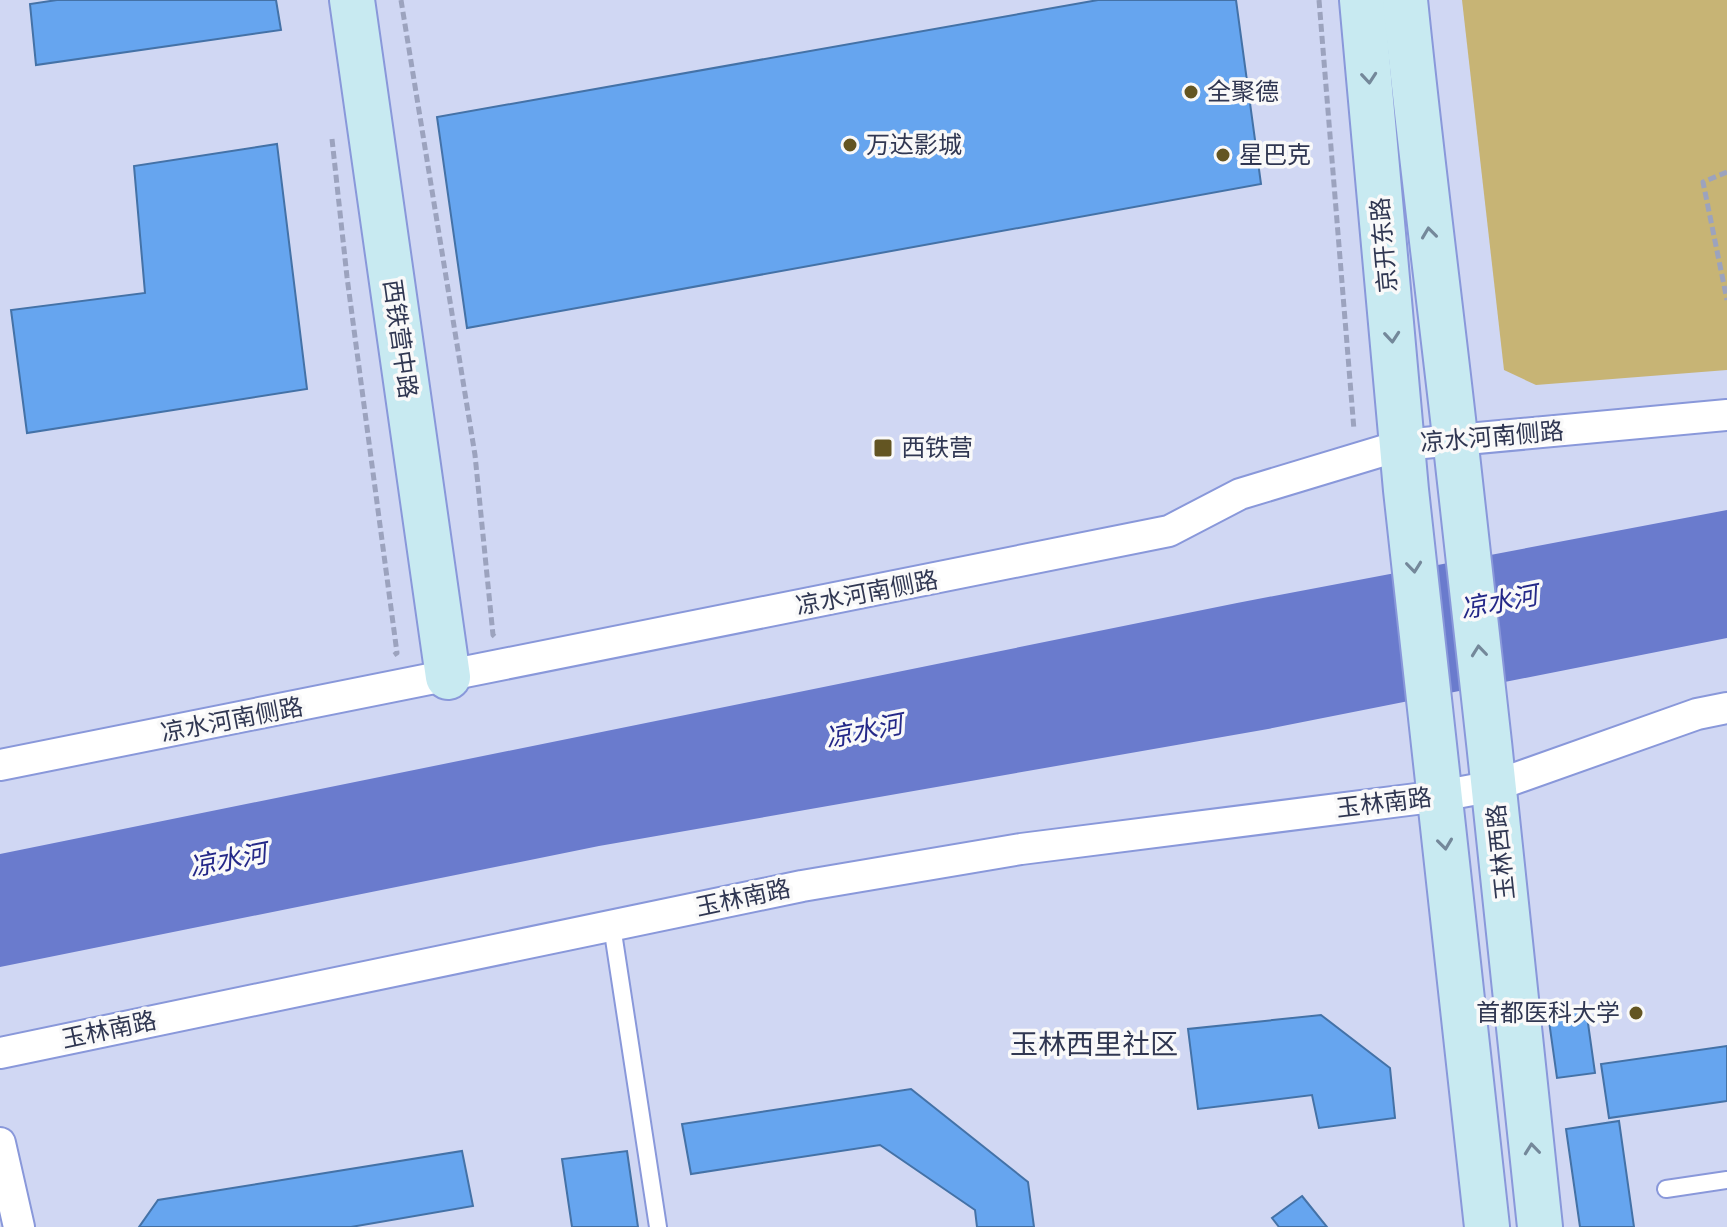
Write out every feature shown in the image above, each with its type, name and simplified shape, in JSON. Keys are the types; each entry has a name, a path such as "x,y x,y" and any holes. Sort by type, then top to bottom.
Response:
{"street":[{"name":"西铁营中路","path":"352,0 448,677"},
{"name":"京开东路","path":"1362,0 1406,490 1440,796"},
{"name":"京开东路","path":"1405,0 1457,459"},
{"name":"凉水河南侧路","path":"0,765 1169,531 1240,494 1402,445 1457,459 1727,415"},
{"name":"玉林西路","path":"1457,459 1540,1227"},
{"name":"玉林南路","path":"0,1053 802,886 1021,849 1440,796 1494,786 1697,714 1727,708"},
{"path":"1440,796 1487,1227"},
{"path":"0,1143 19,1227"}],"lane":[{"path":"612,926 658,1227"},
{"path":"1666,1189 1727,1180"}],"path":[{"path":"401,0 475,455 493,635 500,641"},
{"path":"1319,0 1355,437"},
{"path":"331,125 347,277 397,653 391,658"},
{"path":"1727,172 1703,182 1727,300"}],"shaded area":[{"path":"1462,0 1727,0 1727,370 1536,385 1504,370"}],"water":[{"name":"凉水河","path":"1727,510 1727,638 1268,729 599,846 0,967 0,854 1237,603"}],"building":[{"path":"57,0 276,0 281,30 36,65 30,4"},
{"path":"1098,0 1236,0 1261,184 467,328 437,117"},
{"path":"277,144 307,389 27,433 11,310 145,293 134,166"},
{"path":"1586,1009 1595,1073 1557,1078 1548,1014"},
{"path":"1321,1015 1390,1068 1395,1118 1319,1128 1312,1095 1198,1109 1188,1029"},
{"path":"1727,1046 1727,1101 1609,1118 1601,1064"},
{"path":"911,1089 1028,1182 1034,1227 977,1227 975,1210 880,1145 691,1174 682,1124"},
{"path":"1619,1121 1634,1227 1580,1227 1566,1129"},
{"path":"462,1151 473,1206 351,1227 139,1227 158,1200"},
{"path":"627,1151 638,1227 572,1227 562,1159"},
{"path":"1302,1196 1327,1227 1279,1227 1272,1218"}],"place":[{"name":"全聚德","path":"1191,92"},
{"name":"万达影城","path":"850,145"},
{"name":"星巴克","path":"1223,155"},
{"name":"西铁营","path":"883,448"},
{"name":"首都医科大学","path":"1636,1013"}],"district":[{"name":"玉林西里社区","path":"1094,1044"}]}
